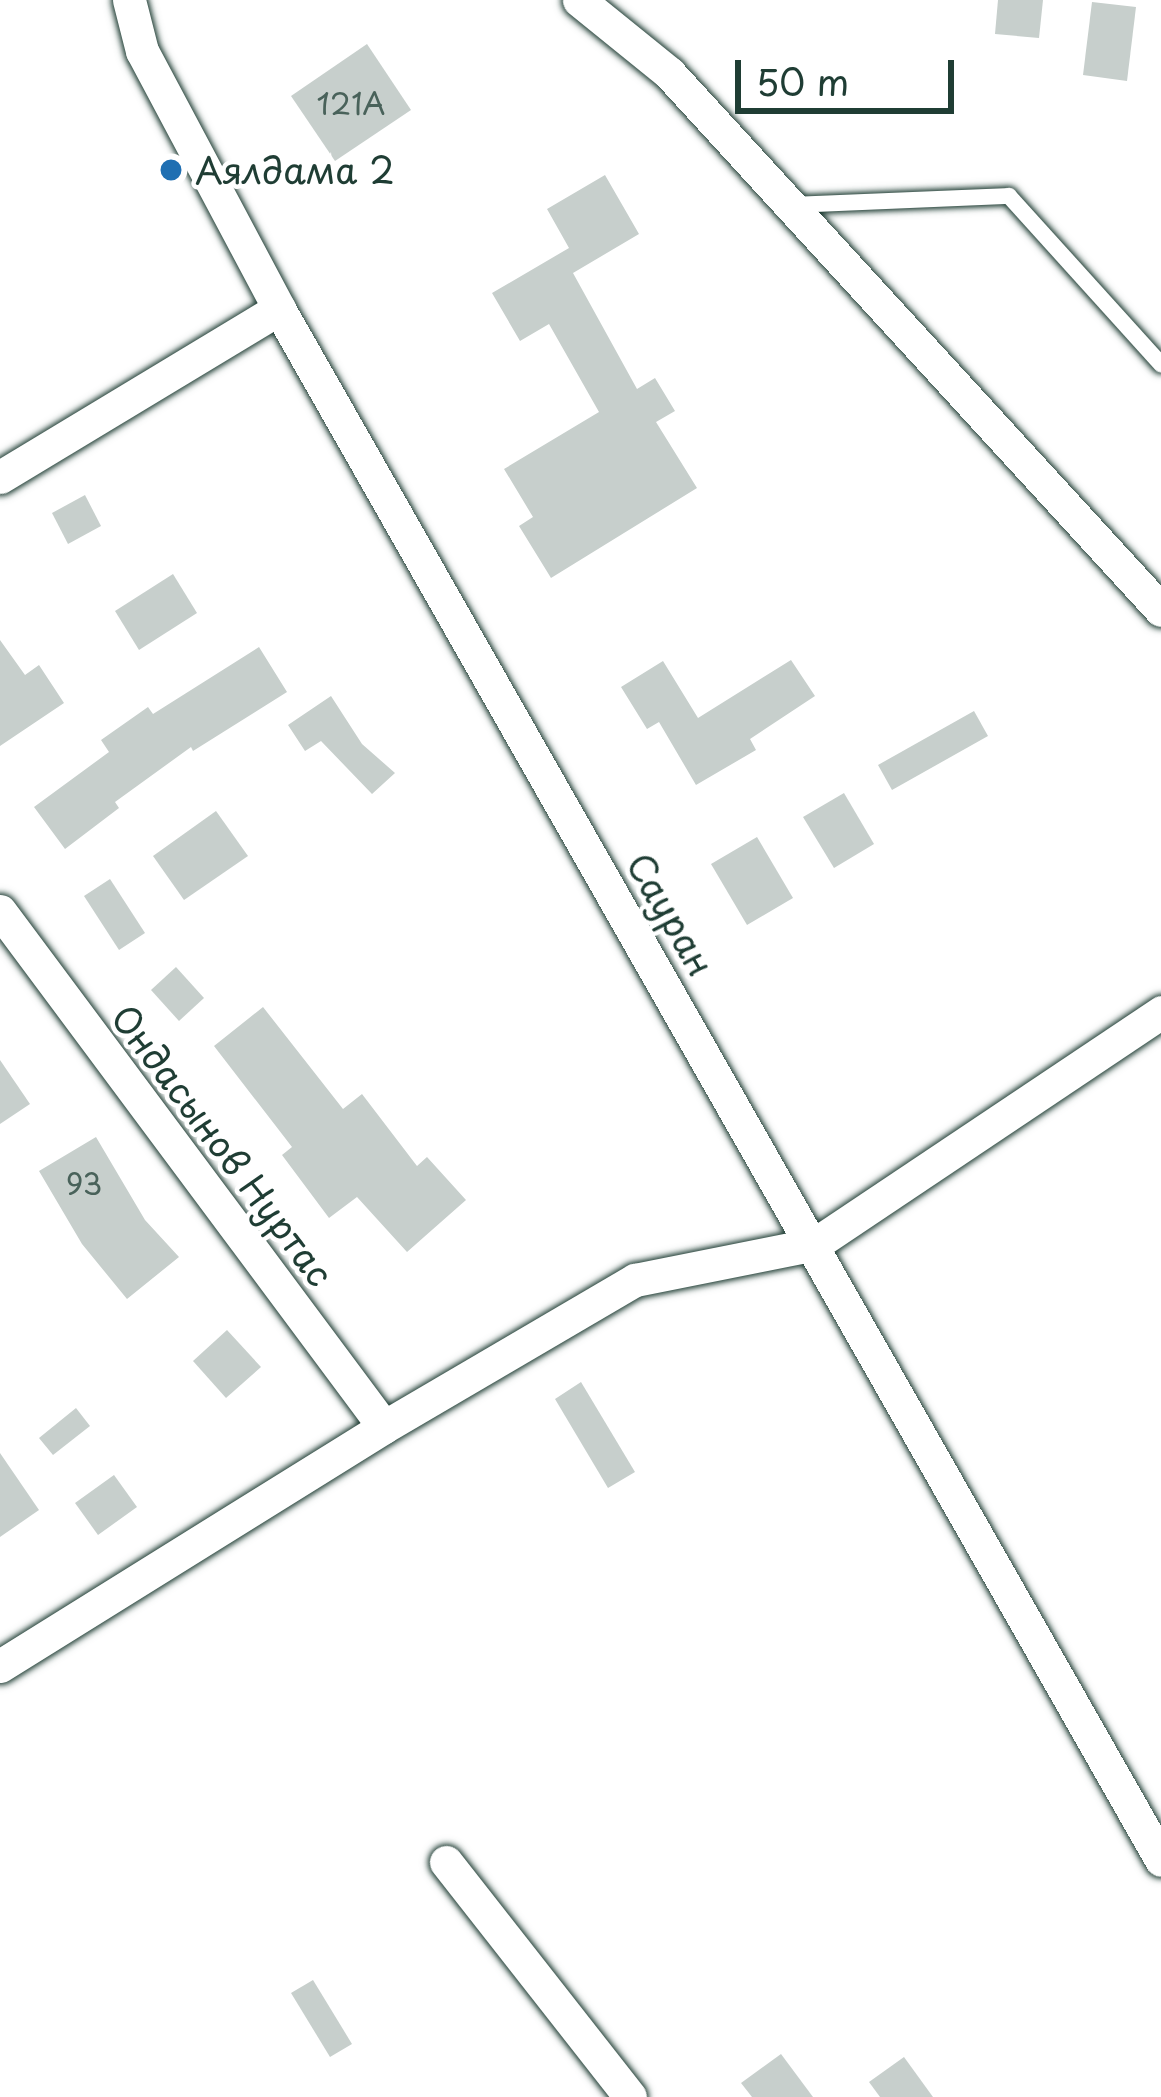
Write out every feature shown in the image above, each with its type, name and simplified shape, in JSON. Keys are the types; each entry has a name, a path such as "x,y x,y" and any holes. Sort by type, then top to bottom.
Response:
{"street":[{"name":"Сауран","path":"129,0 142,50 278,309 815,1244 1161,1860"},
{"path":"579,0 669,73 1161,610"},
{"path":"0,476 278,309"},
{"name":"Ондасынов Нуртас","path":"0,911 384,1427"},
{"path":"0,1666 384,1427 635,1280 815,1244 1161,1012"},
{"path":"446,1862 630,2097"}],"lane":[{"path":"793,205 1009,196 1161,364"}],"building":[{"path":"998,0 1043,0 1039,38 995,34"},
{"path":"1092,2 1136,7 1127,81 1083,75"},
{"path":"367,44 411,110 335,161 291,96"},
{"path":"605,175 639,234 573,273 637,389 655,378 675,411 656,422 697,488 551,578 519,526 533,517 504,469 599,412 549,324 520,341 492,293 569,248 547,209"},
{"path":"85,495 101,526 68,544 52,513"},
{"path":"173,574 197,613 139,650 115,611"},
{"path":"0,640 25,675 39,665 64,703 0,746"},
{"path":"259,647 287,692 193,751 191,747 115,802 119,808 65,849 34,807 109,752 101,740 148,707 153,714"},
{"path":"791,660 815,696 750,739 756,750 696,785 659,722 647,729 621,687 663,661 698,718"},
{"path":"331,696 362,744 395,773 372,794 321,741 305,751 288,725"},
{"path":"974,711 988,736 892,790 878,765"},
{"path":"844,793 874,844 834,868 803,817"},
{"path":"216,811 248,856 184,900 153,856"},
{"path":"757,837 793,898 747,925 711,864"},
{"path":"110,879 145,933 119,950 84,896"},
{"path":"176,967 204,998 179,1021 151,990"},
{"path":"263,1007 343,1109 362,1094 417,1166 427,1157 466,1200 407,1252 357,1197 329,1218 282,1155 292,1147 214,1046"},
{"path":"0,1060 30,1104 0,1124"},
{"path":"96,1137 145,1220 179,1257 127,1299 82,1244 39,1171"},
{"path":"227,1330 261,1367 226,1398 193,1361"},
{"path":"581,1382 635,1472 608,1488 555,1399"},
{"path":"76,1408 90,1426 53,1455 39,1438"},
{"path":"0,1453 39,1510 0,1537"},
{"path":"114,1475 137,1507 98,1535 75,1503"},
{"path":"313,1980 352,2044 330,2057 291,1993"},
{"path":"781,2054 813,2097 752,2097 741,2083"},
{"path":"904,2057 933,2097 880,2097 869,2082"}],"place":[{"name":"Аялдама 2","path":"171,170"}]}
